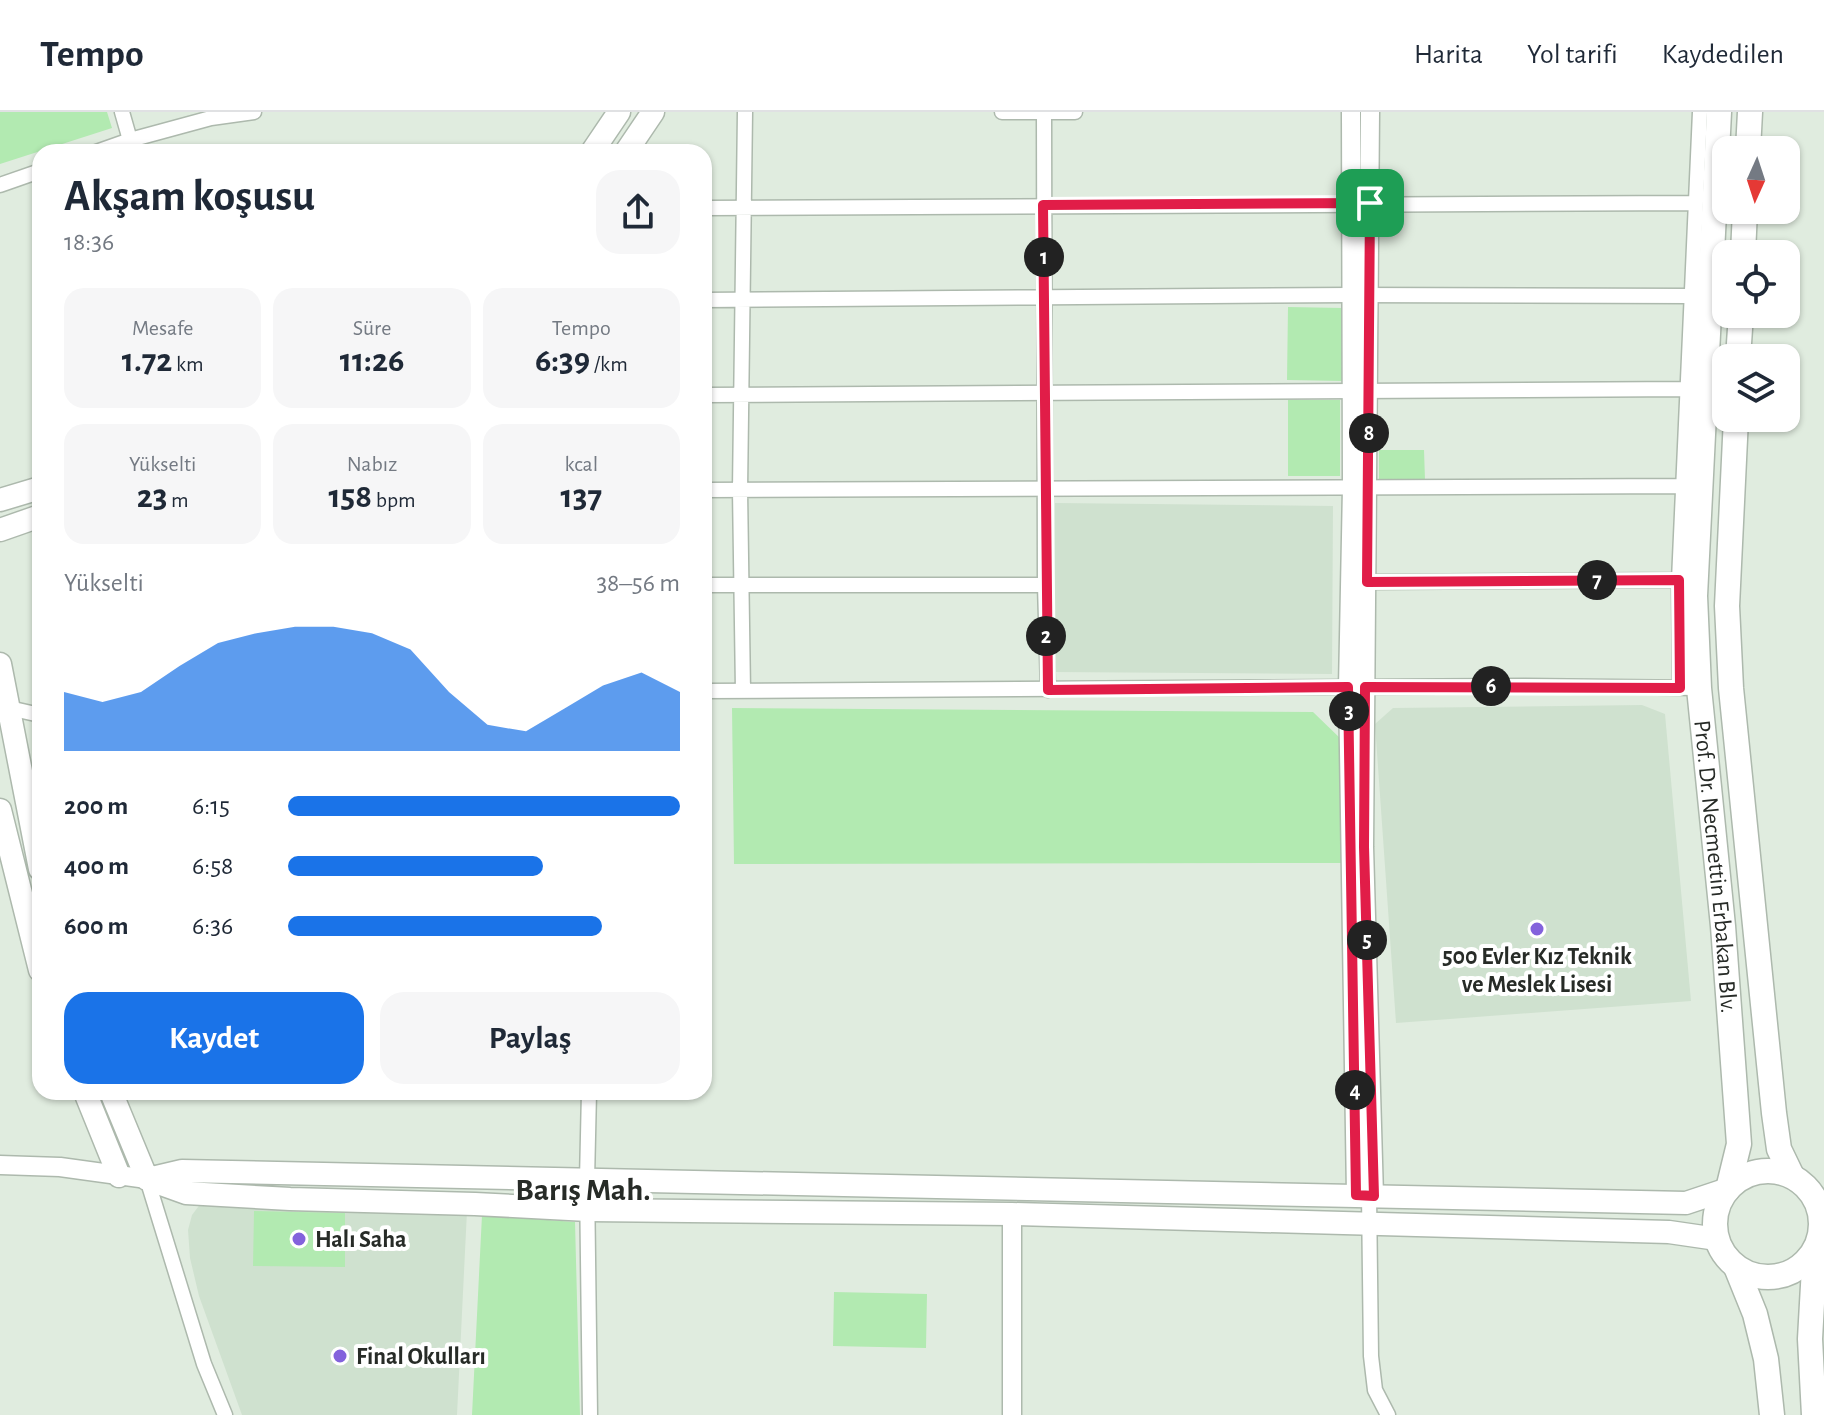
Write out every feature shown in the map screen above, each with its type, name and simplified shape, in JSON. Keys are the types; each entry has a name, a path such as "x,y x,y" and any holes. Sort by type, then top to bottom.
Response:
{"main road":[{"path":"597,144 619,112"},
{"path":"631,144 653,112"},
{"name":"Prof. Dr. Necmettin Erbakan Blv.","path":"1719,112 1689,688 1723,926 1739,1144 1728,1189"},
{"path":"1749,136 1750,112"},
{"name":"Prof. Dr. Necmettin Erbakan Blv.","path":"1735,432 1727,606 1731,688 1773,1102 1779,1149 1792,1176"},
{"path":"0,500 32,490"},
{"path":"0,530 32,519"},
{"path":"0,664 32,827"},
{"path":"0,810 32,938"},
{"path":"88,1100 119,1176"},
{"path":"114,1100 147,1179 186,1193 588,1210 1012,1214 1669,1232 1717,1239"},
{"path":"147,1179 182,1171 1686,1203 1728,1189"},
{"path":"1772,1415 1766,1359 1755,1314 1736,1267 1724,1254 1717,1239 1715,1221 1719,1204 1728,1189 1741,1178 1758,1172 1775,1171 1792,1176 1820,1200 1818,1373 1814,1415"},
{"path":"1736,1267 1752,1275 1770,1277 1788,1274 1804,1264 1820,1247"}],"street":[{"path":"122,112 131,144"},
{"path":"138,144 211,118 254,112"},
{"path":"743,691 740,490 745,112"},
{"path":"1002,112 1075,112"},
{"path":"1044,112 1048,690"},
{"path":"1351,112 1361,203"},
{"path":"1370,112 1361,203 1357,687 1364,847 1367,1195 1373,1377 1375,1390 1388,1415"},
{"path":"712,691 1689,688 1679,580 1700,112"},
{"path":"0,185 32,174"},
{"path":"712,208 1696,203"},
{"path":"712,300 1692,296"},
{"path":"712,395 1688,389"},
{"path":"712,490 1682,486"},
{"path":"1357,687 1367,582 1360,487"},
{"path":"1367,582 1679,580"},
{"path":"712,585 1045,585"},
{"path":"9,708 32,713"},
{"path":"589,1100 590,1415"},
{"path":"0,1165 60,1167 147,1179 204,1364 225,1415"},
{"path":"1012,1214 1012,1415"}],"shaded area":[{"path":"1055,503 1333,506 1332,674 1053,672"},
{"name":"500 Evler Kız Teknik ve Meslek Lisesi","path":"1642,705 1665,714 1691,1001 1396,1023 1375,724 1393,708"},
{"name":"Final Okulları","path":"201,1203 467,1211 457,1415 242,1415 199,1296 190,1258 188,1230 192,1215"}],"green space":[{"path":"0,112 107,112 112,128 62,144 32,144 32,154 0,164"},
{"path":"1288,307 1343,308 1342,381 1287,380"},
{"path":"1288,400 1340,400 1340,476 1288,476"},
{"path":"1379,450 1424,450 1425,480 1379,480"},
{"path":"732,708 1313,712 1342,740 1346,863 734,864"},
{"name":"Halı Saha","path":"254,1211 345,1213 345,1267 253,1266"},
{"path":"482,1215 575,1222 580,1415 472,1415"},
{"path":"834,1292 927,1294 926,1348 833,1346"}],"place":[{"name":"500 Evler Kız Teknik ve Meslek Lisesi","path":"1537,929"},
{"name":"Halı Saha","path":"299,1239"},
{"name":"Final Okulları","path":"340,1356"}],"district":[{"name":"Barış Mah.","path":"583,1189"}],"route":[{"path":"1370,203 1367,582 1679,580 1680,688 1365,687 1364,847 1374,1196 1356,1195 1348,687 1048,690 1043,205 1370,203"}]}
